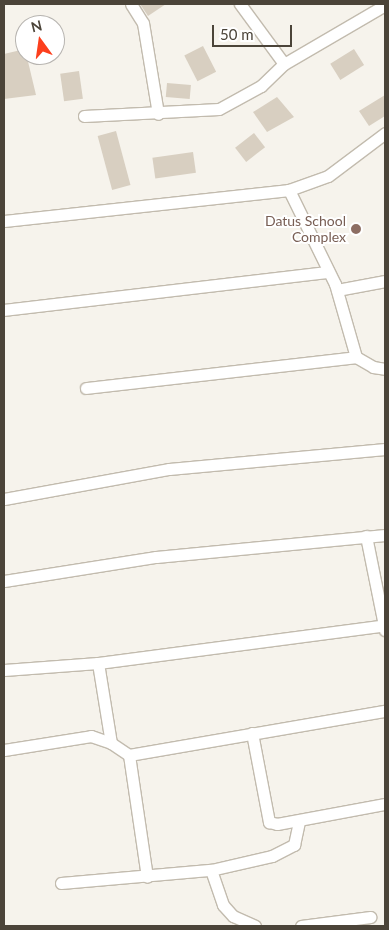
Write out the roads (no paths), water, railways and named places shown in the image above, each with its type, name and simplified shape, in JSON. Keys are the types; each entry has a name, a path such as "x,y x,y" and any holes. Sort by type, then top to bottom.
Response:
{"street":[{"path":"131,4 143,23 158,114"},
{"path":"240,4 284,64"},
{"path":"84,116 158,114 220,109 262,86 284,64 385,5"},
{"path":"4,221 289,190 328,176 385,133"},
{"path":"289,190 337,290 356,357"},
{"path":"4,310 328,272"},
{"path":"337,290 385,281"},
{"path":"86,388 356,357 373,367 385,369"},
{"path":"4,499 169,469 385,449"},
{"path":"4,581 156,557 385,535"},
{"path":"4,670 98,663 385,627 366,536"},
{"path":"98,663 111,743"},
{"path":"4,750 91,736 111,743 129,755 385,711"},
{"path":"252,733 270,822 277,824 299,821 385,804"},
{"path":"129,755 146,877"},
{"path":"61,882 146,877 211,870 272,856 294,845 299,821"},
{"path":"211,870 223,905 233,916 255,926"},
{"path":"300,926 370,917"}],"place":[{"name":"Datus School Complex","path":"356,229"}]}
